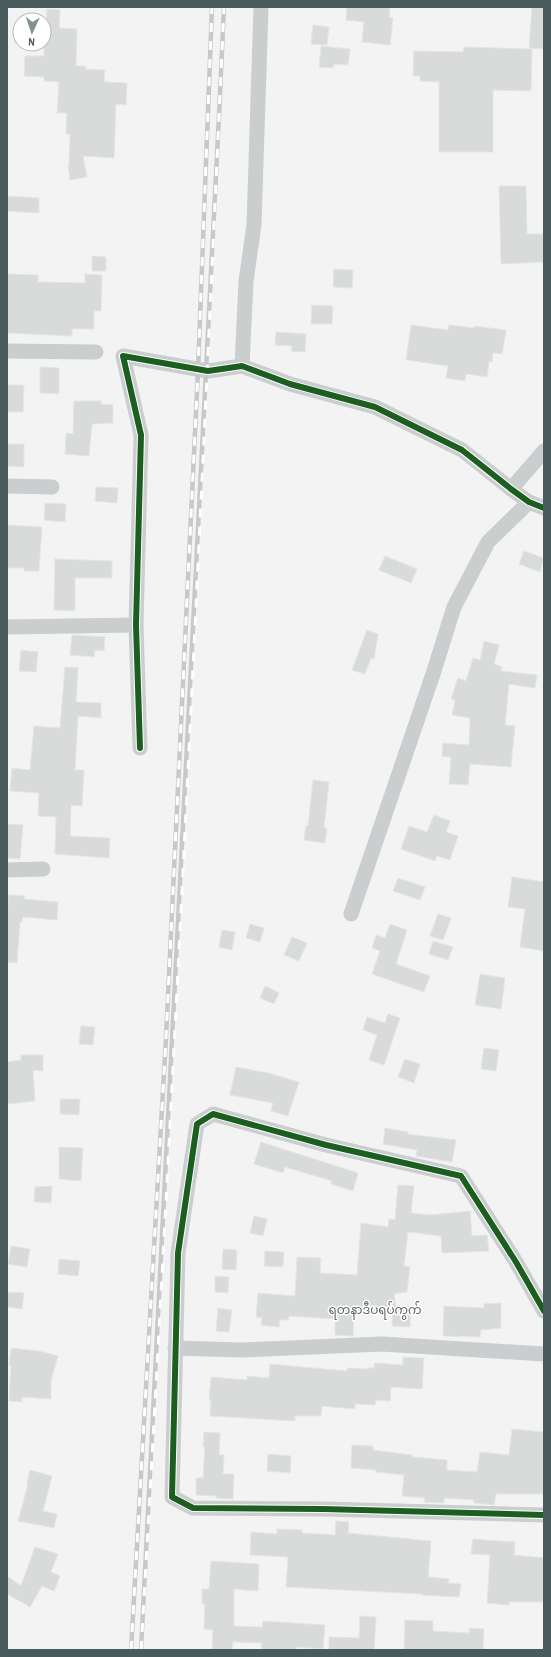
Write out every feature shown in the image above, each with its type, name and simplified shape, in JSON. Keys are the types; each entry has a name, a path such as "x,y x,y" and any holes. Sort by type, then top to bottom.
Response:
{"street":[{"path":"242,366 246,281 254,226 261,7"},
{"path":"7,351 96,352"},
{"path":"140,748 136,625 141,435 124,356 208,371 242,366 290,384 375,407 462,450 529,502 544,508"},
{"path":"511,489 544,451"},
{"path":"7,486 52,488"},
{"path":"350,914 431,681 454,607 488,542 529,502"},
{"path":"7,627 136,625"},
{"path":"7,870 43,869"},
{"path":"544,1311 516,1262 461,1176 326,1145 213,1114 197,1124 178,1252 172,1497 193,1508 323,1509 544,1515"},
{"path":"175,1348 242,1350 382,1344 544,1354"}],"building":[{"path":"347,7 390,7 389,17 393,18 390,45 362,42 364,22 346,20"},
{"path":"532,7 544,7 544,49 529,48"},
{"path":"47,9 60,10 59,28 77,29 76,66 86,66 85,69 105,70 104,82 127,83 126,105 116,104 114,158 83,156 87,177 70,180 68,166 70,134 66,134 67,113 57,113 59,82 44,81 44,77 24,76 25,56 44,56 44,52 52,52 52,12 47,12"},
{"path":"313,25 329,27 327,45 311,44"},
{"path":"321,46 350,49 348,65 334,64 333,68 319,67"},
{"path":"464,47 532,49 531,91 493,90 493,152 439,152 439,82 420,81 420,76 413,76 414,51 463,52"},
{"path":"499,186 526,186 527,234 544,234 544,262 501,264"},
{"path":"7,196 39,198 39,213 7,211"},
{"path":"92,256 106,257 106,271 92,271"},
{"path":"334,269 353,270 352,288 333,287"},
{"path":"7,274 38,275 38,282 85,283 85,274 102,275 101,311 94,311 94,329 72,329 72,336 7,333"},
{"path":"312,305 333,306 332,324 311,324"},
{"path":"411,325 448,330 449,325 506,330 502,354 493,353 492,362 489,362 487,377 466,374 465,381 446,378 448,366 406,360"},
{"path":"276,332 306,334 305,352 291,351 292,346 275,345"},
{"path":"40,367 59,368 59,394 40,393"},
{"path":"7,385 24,385 23,412 7,412"},
{"path":"74,401 101,401 101,404 113,405 113,423 92,424 89,456 65,454 66,433 73,434"},
{"path":"7,444 24,444 24,467 7,466"},
{"path":"96,487 118,488 117,503 95,501"},
{"path":"45,503 66,504 65,522 44,520"},
{"path":"7,525 42,527 39,571 24,571 24,568 7,568"},
{"path":"524,551 544,558 540,572 519,564"},
{"path":"385,556 417,569 411,583 379,570"},
{"path":"55,559 112,561 112,578 75,578 75,611 54,610"},
{"path":"367,630 378,634 374,659 371,658 365,674 352,670"},
{"path":"72,635 105,637 104,651 95,650 94,657 70,655"},
{"path":"484,641 499,645 494,664 502,667 501,671 537,675 535,688 509,684 505,725 515,726 511,767 470,764 468,785 449,784 451,757 442,756 443,743 469,745 470,718 452,715 455,700 451,699 458,678 466,681 473,658 480,660"},
{"path":"21,650 38,652 36,672 19,671"},
{"path":"65,667 78,668 76,702 101,703 101,718 78,716 75,770 84,770 82,806 71,805 70,836 110,838 109,858 55,854 56,817 38,816 39,793 10,791 12,768 30,770 34,726 60,728"},
{"path":"313,780 329,782 324,828 327,829 325,843 304,840 306,826 308,826"},
{"path":"434,815 450,821 446,832 458,836 450,860 437,856 435,861 401,849 409,826 427,832"},
{"path":"7,824 23,825 20,859 7,858"},
{"path":"512,877 544,882 544,951 520,947 525,909 508,907"},
{"path":"398,878 425,887 420,900 393,891"},
{"path":"8,895 25,896 24,899 58,902 57,920 23,917 22,922 20,922 17,963 7,962"},
{"path":"438,914 451,918 443,940 430,936"},
{"path":"250,924 264,928 260,942 246,938"},
{"path":"390,924 407,930 396,964 430,976 424,992 372,974 380,951 372,948 376,935 385,938"},
{"path":"222,930 235,932 232,950 219,947"},
{"path":"292,937 307,943 299,961 284,955"},
{"path":"433,941 453,947 448,960 429,954"},
{"path":"480,974 505,978 501,1009 475,1005"},
{"path":"265,986 279,993 274,1004 260,998"},
{"path":"388,1014 400,1018 384,1065 369,1060 377,1035 363,1030 367,1017 385,1023"},
{"path":"81,1026 95,1027 93,1045 79,1044"},
{"path":"484,1048 499,1050 496,1071 481,1069"},
{"path":"21,1055 43,1055 43,1071 33,1070 35,1101 7,1104 7,1062 21,1060"},
{"path":"405,1059 420,1064 414,1083 398,1077"},
{"path":"236,1067 268,1073 299,1082 288,1116 271,1111 273,1103 230,1095"},
{"path":"60,1099 80,1099 79,1115 60,1114"},
{"path":"385,1128 408,1132 408,1134 456,1140 452,1162 416,1156 417,1150 383,1144"},
{"path":"261,1142 358,1173 353,1191 331,1184 332,1181 285,1167 283,1173 254,1164"},
{"path":"59,1147 83,1148 81,1181 59,1179"},
{"path":"398,1185 414,1186 411,1213 430,1215 470,1211 472,1236 487,1235 489,1251 442,1253 441,1236 408,1232 404,1266 410,1267 407,1292 394,1294 396,1307 411,1306 410,1327 392,1326 393,1313 354,1312 353,1336 335,1335 335,1319 289,1316 288,1320 280,1320 279,1327 261,1325 262,1318 256,1317 258,1293 295,1296 297,1257 321,1258 320,1273 357,1275 361,1223 388,1227 389,1219 395,1220"},
{"path":"52,1186 51,1203 34,1202 35,1187"},
{"path":"254,1216 267,1219 263,1236 250,1233"},
{"path":"11,1246 30,1249 27,1267 8,1264"},
{"path":"223,1249 237,1250 236,1270 222,1269"},
{"path":"265,1251 284,1252 283,1267 264,1266"},
{"path":"59,1259 80,1261 78,1276 58,1274"},
{"path":"215,1276 229,1277 228,1293 215,1292"},
{"path":"7,1292 24,1293 22,1309 7,1307"},
{"path":"501,1303 501,1328 481,1330 480,1337 443,1336 444,1306 484,1308 484,1304"},
{"path":"218,1308 232,1310 229,1332 216,1331"},
{"path":"11,1348 39,1351 58,1356 51,1380 51,1399 22,1397 22,1402 9,1401 11,1365 9,1365"},
{"path":"403,1357 424,1358 422,1389 391,1387 390,1401 376,1400 375,1405 355,1404 355,1409 322,1406 321,1416 295,1416 295,1421 210,1416 211,1400 209,1400 211,1377 247,1380 247,1376 269,1378 270,1364 347,1371 347,1368 367,1369 374,1368 375,1363 403,1365"},
{"path":"512,1429 544,1432 544,1494 496,1494 494,1505 474,1503 474,1500 444,1498 444,1503 424,1502 425,1498 402,1496 404,1475 376,1472 376,1470 351,1468 352,1445 373,1446 373,1450 412,1455 412,1457 447,1460 447,1470 477,1472 480,1452 509,1455"},
{"path":"204,1432 220,1433 219,1455 224,1455 223,1474 234,1474 233,1499 196,1495 196,1478 203,1478 205,1447 203,1447"},
{"path":"268,1454 291,1456 290,1473 267,1471"},
{"path":"30,1470 52,1476 43,1511 57,1514 54,1528 18,1521 28,1484"},
{"path":"336,1521 349,1522 348,1533 431,1541 428,1577 449,1579 448,1583 461,1584 459,1597 286,1587 288,1557 250,1555 251,1532 277,1534 277,1529 302,1530 302,1533 335,1535"},
{"path":"473,1539 515,1542 514,1555 544,1558 544,1602 509,1602 509,1605 487,1603 490,1555 471,1554"},
{"path":"35,1547 58,1554 51,1572 60,1576 54,1591 42,1586 30,1607 7,1594 7,1576 21,1586"},
{"path":"211,1561 259,1564 258,1591 234,1589 234,1626 262,1627 263,1621 325,1625 323,1649 296,1647 296,1650 261,1650 262,1643 233,1642 232,1650 212,1650 213,1630 204,1629 205,1604 202,1604 202,1589 209,1589"},
{"path":"360,1616 376,1617 374,1650 329,1650 329,1637 359,1638"},
{"path":"405,1620 433,1621 433,1631 469,1633 470,1628 484,1629 483,1650 404,1650"}],"railway":[{"path":"131,1650 166,1038 198,370 212,7"},
{"path":"141,1650 185,829 224,7"}],"cycle path":[{"path":"140,748 136,625 141,435 123,356 208,371 242,366 290,384 375,407 462,450 529,502 544,508"},
{"path":"544,1311 516,1262 461,1176 326,1145 213,1114 197,1124 178,1253 172,1497 193,1508 323,1509 544,1515"}],"district":[{"name":"ရတနာဒီပရပ်ကွက်","path":"375,1310"}]}
